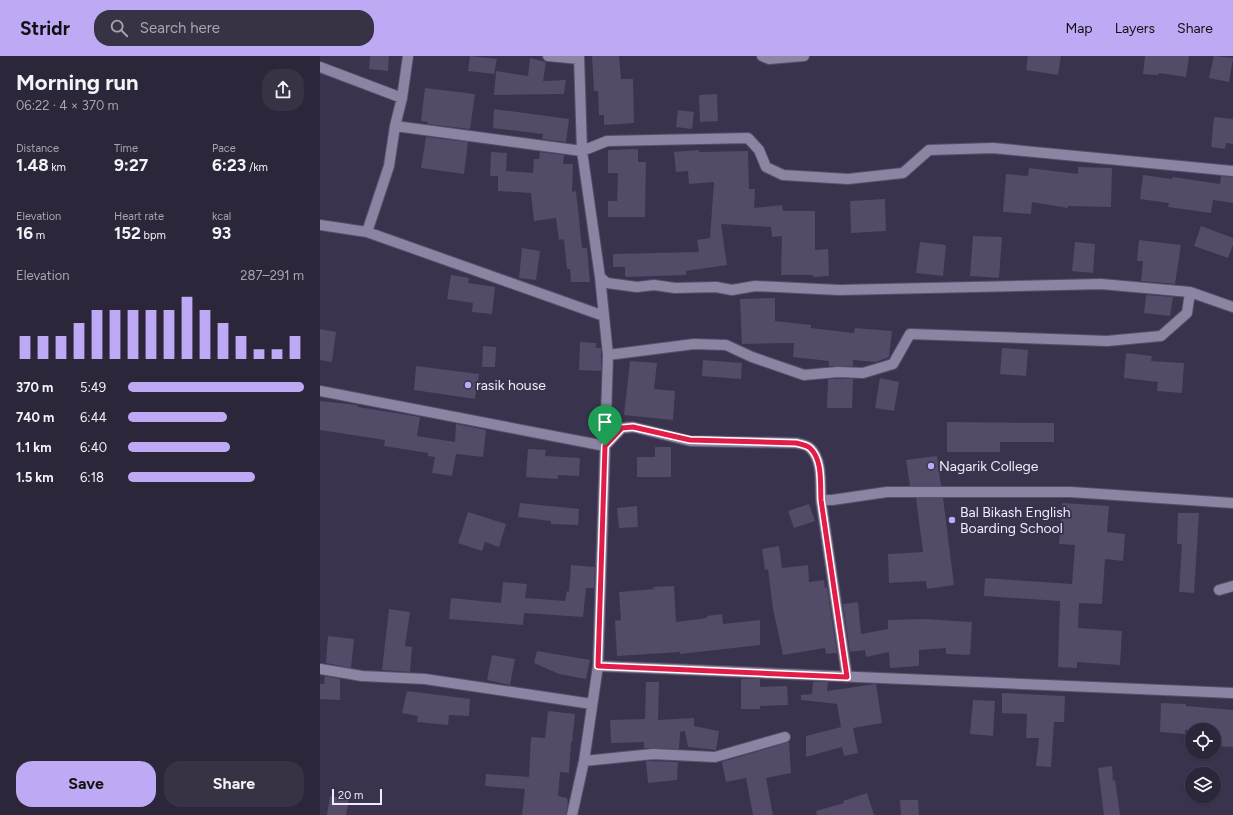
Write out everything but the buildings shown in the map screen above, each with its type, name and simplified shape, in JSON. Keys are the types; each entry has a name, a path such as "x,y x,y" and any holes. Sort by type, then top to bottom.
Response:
{"street":[{"path":"367,232 389,166 395,126 402,98 408,56"},
{"path":"548,56 579,57 582,151 600,277 608,355 598,666 584,761 572,815"},
{"path":"762,56 769,59 804,56"},
{"path":"320,67 402,98"},
{"path":"395,126 582,151 607,140 748,138 759,150 766,167 783,175 848,179 903,173 929,150 993,148 1233,171"},
{"path":"320,225 367,232 604,316"},
{"path":"600,277 607,283 637,287 654,285 675,288 716,288 732,290 755,286 838,290 1101,284 1190,292 1233,307"},
{"path":"608,355 694,344 726,345 752,357 804,376 838,372 864,373 893,364 910,334 1107,341 1161,336 1186,313 1190,292"},
{"path":"320,391 605,446"},
{"path":"605,446 622,428 633,427 690,440 796,443 809,447 815,454 820,473 821,500 847,677"},
{"path":"821,500 832,500 887,492 1071,492 1233,503"},
{"path":"1219,590 1233,586"},
{"path":"598,666 1233,693"},
{"path":"320,669 362,676 425,679 592,704"},
{"path":"584,761 653,754 715,756 785,737"}],"place":[{"name":"rasik house","path":"468,385"},
{"name":"Nagarik College","path":"931,466"},
{"name":"Bal Bikash English Boarding School","path":"952,520"}],"route":[{"path":"633,427 690,440 796,443 809,447 815,454 820,473 821,500 847,677 598,666 605,446 622,428 633,427"}]}
